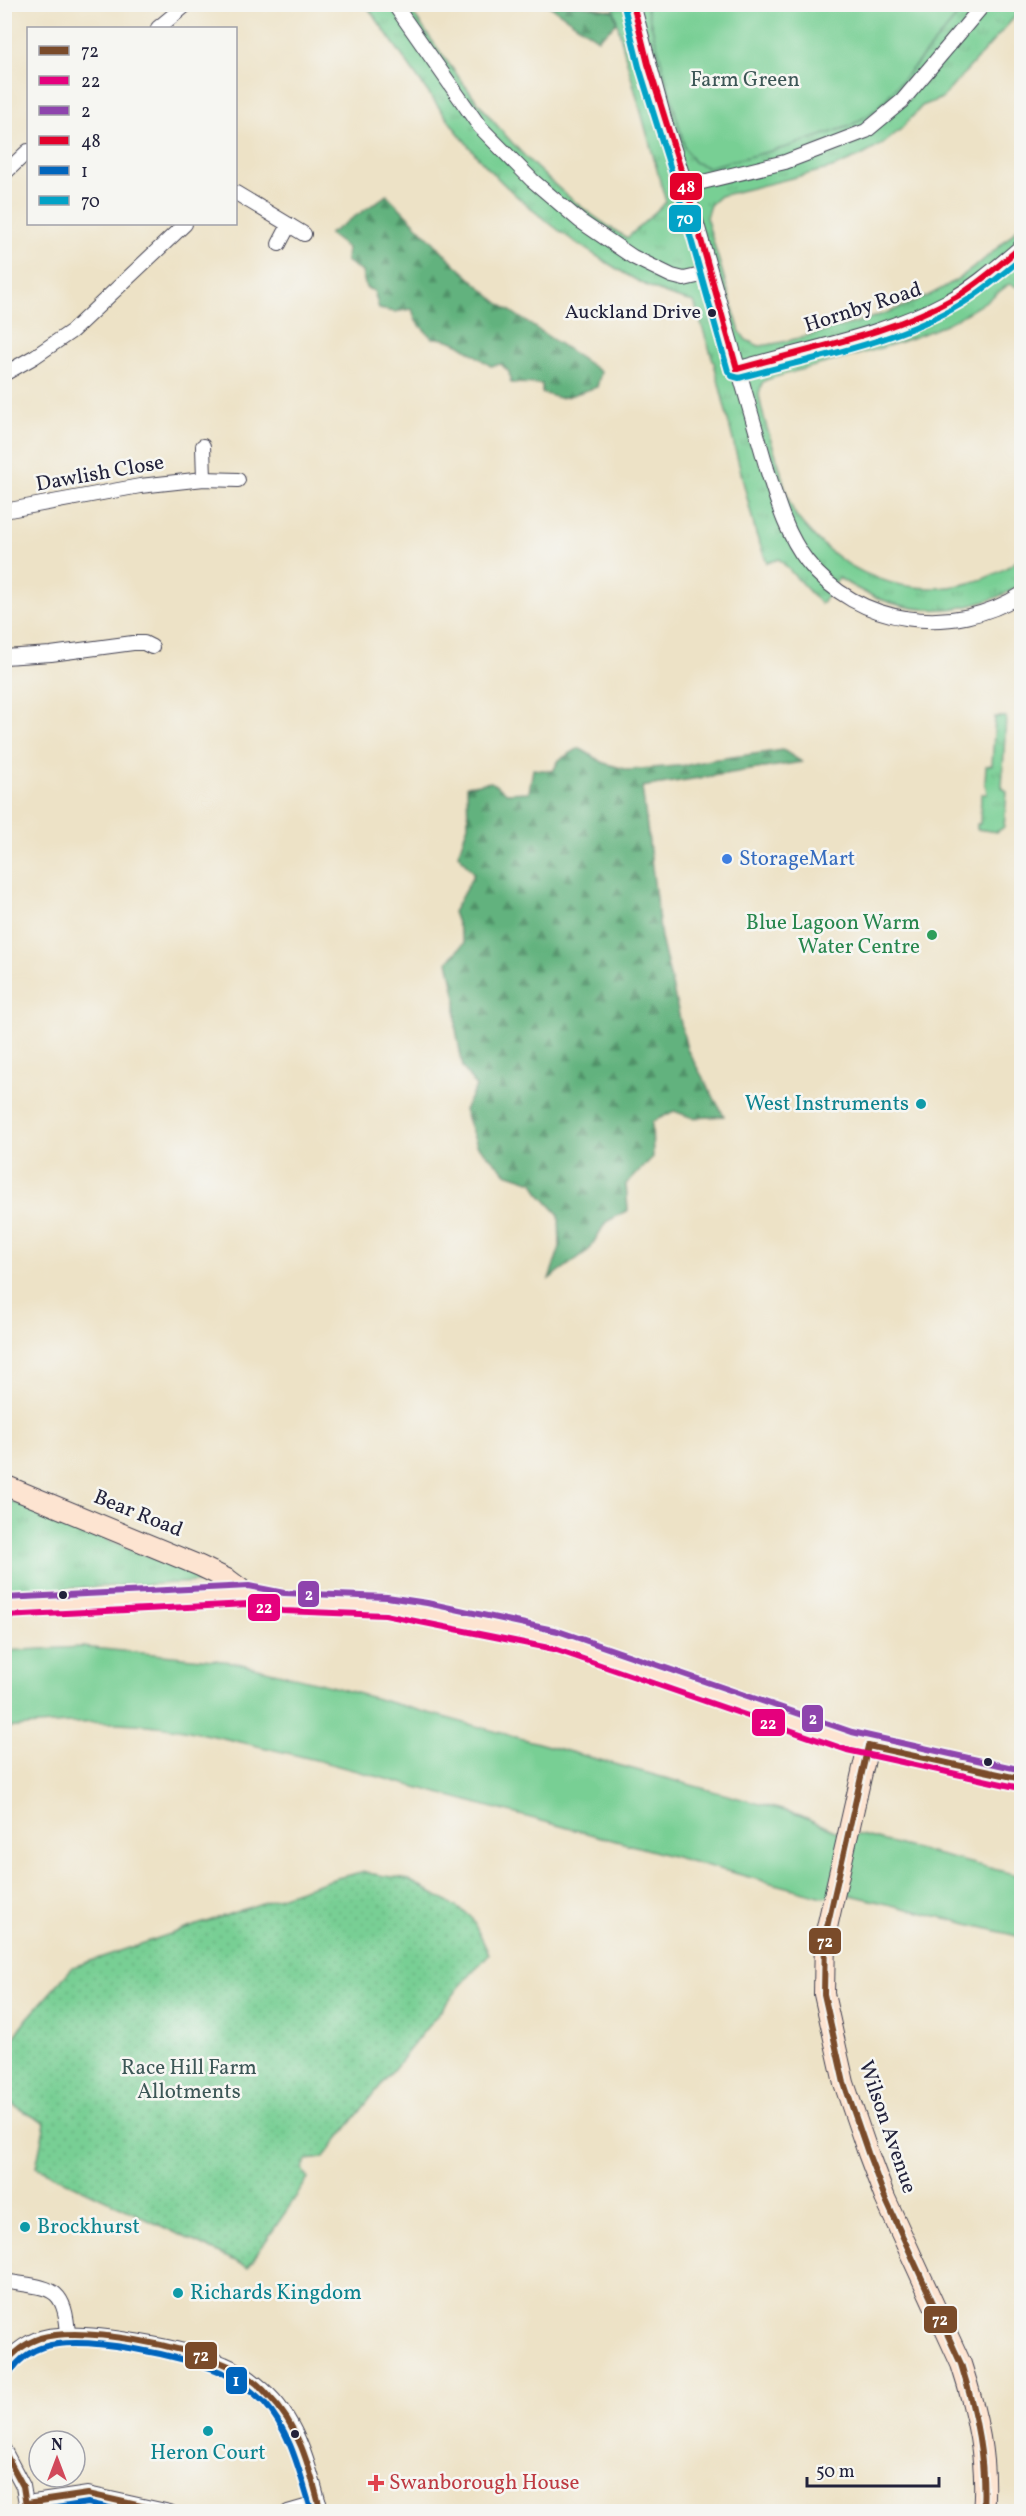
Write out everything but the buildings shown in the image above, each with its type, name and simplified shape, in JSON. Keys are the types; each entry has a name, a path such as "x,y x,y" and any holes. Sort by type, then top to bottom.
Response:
{"street":[{"path":"159,27 187,4"},
{"path":"394,4 435,66 480,127 524,172 580,222 633,256 672,276 684,279 710,273"},
{"path":"633,4 664,122 686,186 769,477 788,531 807,561 829,584 856,602 886,614 933,621 981,614 1022,594"},
{"path":"686,186 785,162 866,131 888,115 902,100 984,4"},
{"path":"4,174 27,152"},
{"path":"237,194 304,234"},
{"path":"4,374 72,331 184,225"},
{"path":"279,244 289,225"},
{"name":"Hornby Road","path":"737,369 858,336 929,311 970,287 1022,246"},
{"path":"203,446 204,479"},
{"name":"Dawlish Close","path":"4,511 104,491 204,479 238,480"},
{"path":"4,657 51,654 133,642 144,643 152,647"},
{"name":"Bear Road","path":"4,1485 200,1566 229,1580 249,1595"},
{"path":"4,1607 249,1595 283,1602 387,1606 491,1624 556,1640 868,1746 1022,1779"},
{"name":"Wilson Avenue","path":"868,1746 825,1936 824,1994 844,2083 867,2153 885,2198 961,2364 976,2414 983,2455 985,2477 983,2511"},
{"path":"4,2282 49,2290 57,2295 66,2307 68,2335"},
{"path":"4,2366 11,2355 26,2345 51,2336 68,2335 136,2342 198,2355 225,2364 253,2381 271,2397 291,2424 320,2507 288,2511"},
{"path":"4,2450 23,2486 27,2507 88,2494 170,2511"}],"green space":[{"name":"Farm Green","path":"646,4 967,5 885,100 870,114 850,126 787,147 708,167 694,162 685,148"},
{"path":"366,5 407,5 479,103 531,163 592,215 627,238 666,202 613,5 646,5 685,148 694,162 708,167 787,147 850,126 885,100 967,5 1021,5 1021,10 942,98 922,106 901,129 883,144 832,168 720,196 710,205 706,217 740,332 746,340 759,346 784,342 856,323 909,305 955,281 999,247 1021,225 1021,288 1009,284 981,305 952,321 892,345 766,380 762,383 759,394 792,508 807,529 840,558 864,573 890,582 917,587 944,587 971,583 997,573 1021,558 1021,583 1002,595 980,603 943,609 925,609 907,607 872,596 839,578 821,604 779,559 767,563 756,534 714,363 694,302 658,291 625,274 569,238 521,200 462,138"},
{"path":"548,5 581,5 614,11 617,23 598,39"},
{"path":"387,195 457,266 497,302 601,372 597,387 559,398 542,393 542,384 511,383 509,372 501,364 491,366 457,343 432,338 416,321 412,309 395,312 379,309 374,291 366,288 362,272 346,261 347,248 329,234"},
{"path":"995,717 1006,717 1002,787 1007,792 1004,827 997,832 977,829 977,824 980,824 981,794 987,794 986,766 992,765"},
{"path":"579,748 604,763 628,770 688,765 783,750 802,762 642,787 661,938 687,1049 724,1116 693,1118 674,1111 652,1122 653,1157 626,1184 628,1210 606,1222 589,1250 549,1279 560,1247 559,1215 538,1192 533,1182 506,1173 477,1145 464,1110 476,1087 463,1068 456,1029 456,998 448,961 464,943 453,912 474,874 458,854 468,825 467,786 491,782 507,793 529,792 533,769 553,771 559,760"},
{"path":"4,1498 193,1574 199,1582 74,1588 5,1595"},
{"path":"82,1647 233,1662 323,1684 800,1815 837,1832 861,1835 1021,1876 1021,1937 843,1893 823,1897 316,1760 213,1736 157,1726 113,1723 48,1724 5,1728 4,1651"},
{"name":"Race Hill Farm Allotments","path":"361,1872 409,1880 470,1915 489,1954 456,1991 323,2158 307,2160 302,2169 308,2179 248,2267 36,2167 45,2123 5,2101 5,2051 26,2020 73,1967 333,1879"}],"transit line":[{"name":"48","path":"633,4 648,64 686,186 737,369"},
{"name":"70","path":"624,6 639,67 677,189 728,371 732,376 739,378 825,356 910,329 963,303 1022,258"},
{"name":"48","path":"737,369 877,331 930,310 973,286 1022,246"},
{"name":"2","path":"4,1598 249,1586 284,1593 387,1597 427,1603 558,1631 852,1732 1022,1770"},
{"name":"22","path":"4,1616 248,1604 283,1611 385,1615 554,1649 847,1750 1020,1788"},
{"name":"72","path":"868,1746 825,1936 824,1994 844,2083 868,2153 885,2198 961,2364 979,2437 983,2474 983,2512"},
{"name":"72","path":"868,1746 1022,1779"},
{"name":"72","path":"4,2365 20,2349 40,2338 82,2334 163,2345 229,2366 260,2387 289,2421 313,2481 321,2512"},
{"name":"1","path":"11,2371 25,2356 43,2347 83,2343 160,2354 223,2373 239,2382 264,2402 281,2425 293,2451 310,2506"},
{"name":"72","path":"4,2451 23,2486 27,2512"},
{"name":"72","path":"27,2503 88,2494 168,2512"},
{"name":"1","path":"31,2512 88,2503 126,2512"}],"place":[{"name":"Auckland Drive","path":"712,313"},
{"name":"StorageMart","path":"727,859"},
{"name":"Blue Lagoon Warm Water Centre","path":"932,935"},
{"name":"West Instruments","path":"921,1104"},
{"name":"Brockhurst","path":"25,2227"},
{"name":"Richards Kingdom","path":"178,2293"},
{"name":"Heron Court","path":"208,2431"},
{"name":"Swanborough House","path":"376,2483"}]}
